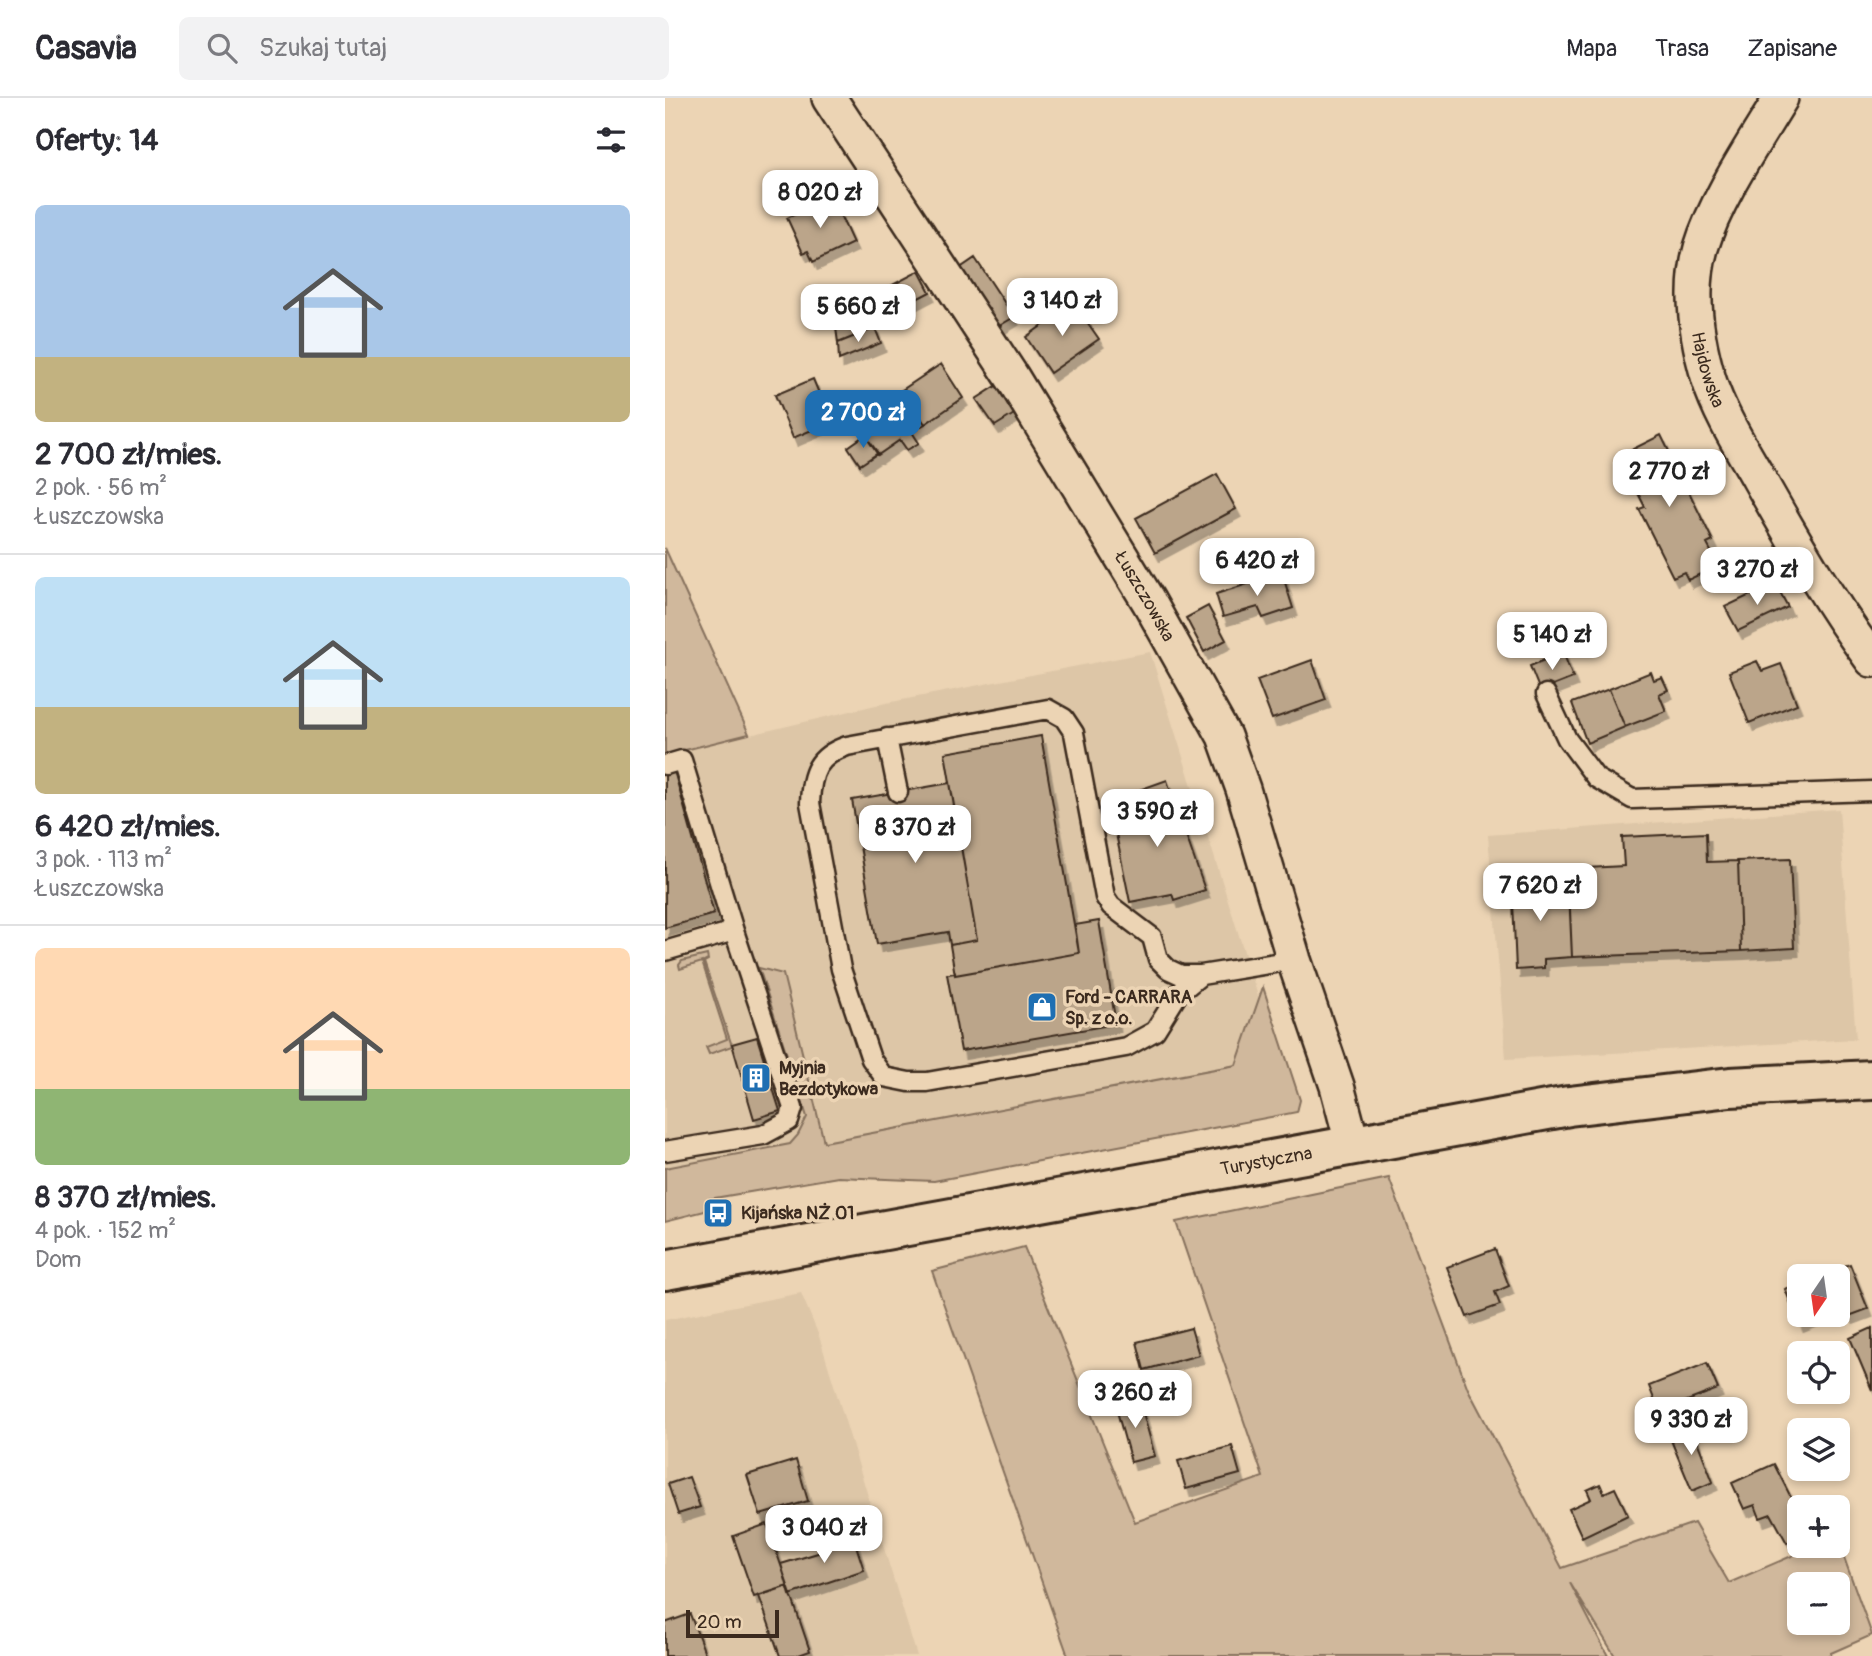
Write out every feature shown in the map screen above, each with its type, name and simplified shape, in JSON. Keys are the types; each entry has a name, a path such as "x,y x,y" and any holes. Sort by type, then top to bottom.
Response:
{"main road":[{"name":"Turystyczna","path":"665,1270 1625,1098 1730,1087 1872,1080"}],"street":[{"name":"Łuszczowska","path":"829,98 1012,377 1193,678 1224,736 1243,789 1294,960 1337,1086 1353,1146"},
{"name":"Hajdowska","path":"1781,98 1722,201 1702,247 1694,309 1709,381 1736,439 1798,548 1872,660"}],"lane":[{"path":"1546,694 1567,739 1596,778 1632,799 1872,791"},
{"path":"1201,975 1178,994 1155,1031 1126,1047 927,1082 884,1077 871,1059 841,969 810,803 810,785 818,764 833,750 1048,709 1065,718 1074,733 1105,897 1111,906 1152,937 1158,959 1168,969 1181,975 1201,975 1294,960"},
{"path":"887,738 898,792"},
{"path":"665,765 682,760 734,930 793,1108 789,1121 763,1135 665,1151"},
{"path":"665,951 734,930"}],"shaded area":[{"path":"665,548 749,734 665,755"},
{"path":"1150,652 1285,1082 665,1174 665,755 876,705"},
{"path":"1839,809 1856,1039 1506,1059 1488,835"},
{"path":"707,955 708,960 704,962 732,1046 709,1054 706,1047 727,1039 702,962 680,969 679,965 682,961"},
{"path":"759,968 783,974 824,1142 1236,1065 1263,987 1300,1100 1297,1112 934,1181 838,1177 709,1199 705,1211 665,1221 665,1168 790,1144 807,1117"},
{"path":"1389,1178 1468,1389 1562,1568 1694,1523 1729,1583 1787,1558 1844,1558 1849,1572 1787,1572 1787,1635 1850,1635 1850,1574 1872,1635 1831,1653 1831,1656 1615,1656 1570,1583 1608,1656 1068,1656 932,1271 1024,1247 1135,1522 1263,1477 1176,1222"},
{"path":"801,1293 819,1336 917,1656 665,1656 665,1320"}],"building":[{"path":"832,197 853,243 813,262 808,251 803,253 787,218"},
{"path":"975,258 1014,317 991,331 953,273"},
{"path":"919,271 930,292 894,311 883,290"},
{"path":"1074,303 1099,339 1050,373 1026,337"},
{"path":"869,315 875,328 838,343 836,328"},
{"path":"875,328 881,343 839,360 838,343"},
{"path":"941,364 963,398 925,424 902,390"},
{"path":"813,379 831,422 793,438 775,395"},
{"path":"1001,383 1019,411 995,426 976,399"},
{"path":"902,390 925,424 912,432 919,443 907,450 900,440 878,455 856,421"},
{"path":"865,435 878,453 860,465 848,447"},
{"path":"1661,435 1713,541 1707,544 1714,557 1709,560 1713,568 1688,580 1684,572 1673,577 1639,509 1645,507 1619,456"},
{"path":"1217,474 1236,509 1155,553 1136,518"},
{"path":"1282,573 1293,608 1263,618 1258,607 1223,617 1216,594"},
{"path":"1775,583 1788,607 1738,631 1725,607"},
{"path":"1208,606 1226,640 1204,652 1186,618"},
{"path":"1563,652 1573,678 1540,691 1530,666"},
{"path":"1312,660 1326,700 1272,719 1257,680"},
{"path":"1757,661 1762,671 1781,664 1797,704 1749,723 1729,672"},
{"path":"1651,672 1654,680 1662,677 1668,690 1659,694 1666,711 1625,727 1609,689"},
{"path":"1609,689 1625,727 1587,743 1572,703"},
{"path":"1041,736 1079,953 955,975 950,945 977,940 945,753"},
{"path":"673,767 714,914 665,928 665,769"},
{"path":"1167,780 1205,890 1174,900 1172,894 1130,902 1114,824 1145,817 1136,791"},
{"path":"950,783 977,940 950,945 948,932 877,944 852,800"},
{"path":"1706,833 1707,862 1738,861 1741,951 1572,957 1568,869 1624,866 1622,837"},
{"path":"1790,859 1794,948 1741,951 1738,861"},
{"path":"1541,877 1542,888 1569,886 1572,957 1544,959 1544,968 1516,970 1512,878"},
{"path":"1099,921 1116,1024 961,1051 947,974 955,975 1079,953 1075,925"},
{"name":"Myjnia Bezdotykowa","path":"757,1037 780,1111 754,1119 732,1044"},
{"path":"1495,1249 1509,1286 1495,1292 1500,1305 1467,1317 1447,1267"},
{"path":"1850,1264 1868,1309 1850,1316"},
{"path":"1191,1328 1199,1355 1144,1370 1137,1342"},
{"path":"1872,1328 1872,1390 1850,1338"},
{"path":"1707,1363 1718,1389 1659,1412 1649,1386"},
{"path":"1139,1398 1155,1456 1131,1462 1115,1404"},
{"path":"1690,1423 1713,1482 1692,1491 1668,1433"},
{"path":"1232,1446 1240,1474 1186,1489 1178,1461"},
{"path":"796,1460 808,1501 760,1515 747,1475"},
{"path":"1774,1464 1790,1495 1787,1495 1787,1543 1771,1514 1760,1518 1755,1505 1744,1509 1732,1483"},
{"path":"689,1477 700,1507 678,1514 668,1484"},
{"path":"1600,1484 1604,1493 1615,1488 1628,1515 1582,1537 1569,1509 1591,1499 1587,1490"},
{"path":"767,1524 788,1586 754,1597 733,1536"},
{"path":"852,1533 864,1570 790,1595 781,1564 821,1552 819,1544"},
{"path":"788,1586 810,1651 796,1656 780,1656 759,1596"},
{"path":"690,1614 706,1656 665,1656 665,1623"}],"place":[{"name":"Ford - CARRARA Sp. z o.o.","path":"1042,1007"},
{"name":"Myjnia Bezdotykowa","path":"756,1078"},
{"name":"Kijańska NŻ 01","path":"718,1213"}]}
